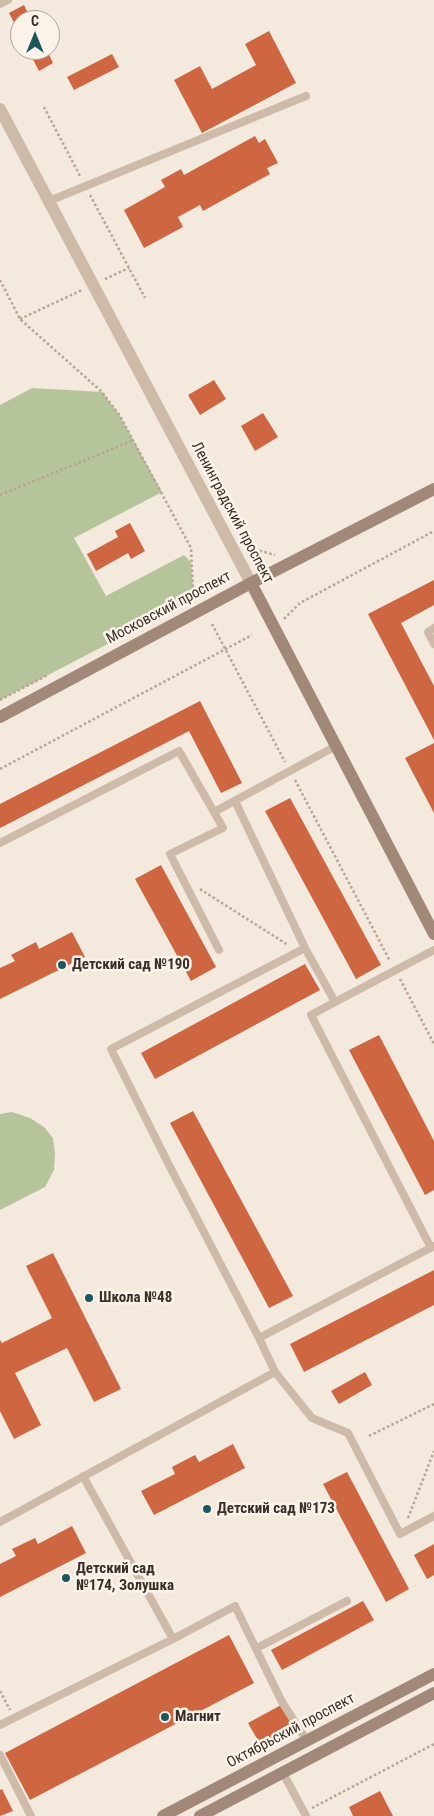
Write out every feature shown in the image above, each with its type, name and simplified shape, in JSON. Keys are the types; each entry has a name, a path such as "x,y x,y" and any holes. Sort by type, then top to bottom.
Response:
{"street":[{"name":"Ленинградский проспект","path":"0,109 434,934"},
{"name":"Московский проспект","path":"0,717 251,583 434,489"},
{"name":"Октябрьский проспект","path":"163,1816 434,1674"},
{"path":"200,1816 434,1693"}],"lane":[{"path":"0,4 8,0"},
{"path":"49,201 306,96"},
{"path":"434,628 428,632 434,644"},
{"path":"214,812 336,746"},
{"path":"0,844 179,751 223,828 170,854 219,950"},
{"path":"235,801 302,950 335,1002"},
{"path":"302,950 111,1048 275,1372 312,1418 348,1433 400,1534 434,1516"},
{"path":"259,1338 433,1247 311,1015 434,950"},
{"path":"0,1522 275,1372"},
{"path":"83,1476 173,1639"},
{"path":"257,1648 347,1600"},
{"path":"0,1725 235,1606 282,1702 307,1741"},
{"path":"0,1754 31,1816"},
{"path":"283,1772 305,1814"}],"path":[{"path":"44,107 145,298"},
{"path":"20,319 129,268"},
{"path":"0,280 20,319 102,392 120,416 191,548 193,589 198,597"},
{"path":"0,495 134,440"},
{"path":"284,619 300,602 434,531"},
{"path":"250,548 275,555"},
{"path":"212,624 434,1044"},
{"path":"0,769 252,635"},
{"path":"180,876 302,950"},
{"path":"369,1436 434,1404"},
{"path":"406,1522 434,1451"},
{"path":"0,1691 14,1718"},
{"path":"305,1814 434,1744"}],"green space":[{"path":"32,388 102,392 120,416 162,492 74,538 106,596 184,555 191,562 193,589 198,597 0,700 0,405"},
{"path":"12,1112 30,1118 44,1127 53,1138 55,1153 54,1170 45,1187 0,1210 0,1114"}],"building":[{"path":"24,5 26,10 15,10"},
{"path":"269,31 296,83 202,133 174,80 200,66 212,89 256,65 245,44"},
{"path":"112,54 119,67 74,90 67,77"},
{"path":"33,60 52,60 53,63 39,71"},
{"path":"255,136 259,143 265,139 278,163 267,168 270,174 203,211 200,205 178,217 183,227 144,248 124,210 165,187 161,180 181,169 184,175"},
{"path":"214,380 226,399 200,415 188,395"},
{"path":"263,413 278,437 255,451 241,426"},
{"path":"130,523 145,551 131,559 128,553 96,571 87,554 118,537 115,531"},
{"path":"434,580 434,605 401,623 434,686 434,740 368,614"},
{"path":"200,701 242,783 221,793 189,731 0,828 0,804"},
{"path":"434,743 434,813 405,758"},
{"path":"290,798 381,965 356,979 265,811"},
{"path":"161,865 216,967 191,981 135,879"},
{"path":"72,932 85,957 0,999 0,968 15,961 11,955 36,942 39,949"},
{"path":"305,964 320,990 155,1079 141,1053"},
{"path":"379,1035 434,1141 434,1190 425,1195 349,1050"},
{"path":"193,1111 293,1296 269,1308 170,1123"},
{"path":"53,1253 121,1389 94,1402 67,1348 15,1373 41,1425 14,1439 0,1411 0,1340 2,1343 52,1318 26,1266"},
{"path":"434,1270 434,1305 304,1372 290,1344"},
{"path":"365,1372 372,1385 339,1404 331,1391"},
{"path":"233,1444 245,1468 154,1515 141,1491 175,1474 172,1467 195,1455 199,1462"},
{"path":"347,1472 409,1589 386,1602 323,1484"},
{"path":"72,1526 86,1553 0,1597 0,1564 16,1556 12,1549 35,1538 38,1544"},
{"path":"434,1544 434,1575 427,1579 414,1555"},
{"path":"363,1601 374,1620 282,1670 271,1650"},
{"path":"229,1635 254,1683 30,1800 5,1753"},
{"path":"281,1705 293,1726 260,1744 248,1723"},
{"path":"2,1789 13,1811 0,1816 0,1790"},
{"path":"380,1791 393,1816 353,1816 349,1807"}],"place":[{"name":"Детский сад №190","path":"62,965"},
{"name":"Школа №48","path":"89,1298"},
{"name":"Детский сад №173","path":"207,1509"},
{"name":"Детский сад №174, Золушка","path":"66,1578"},
{"name":"Магнит","path":"165,1717"}]}
